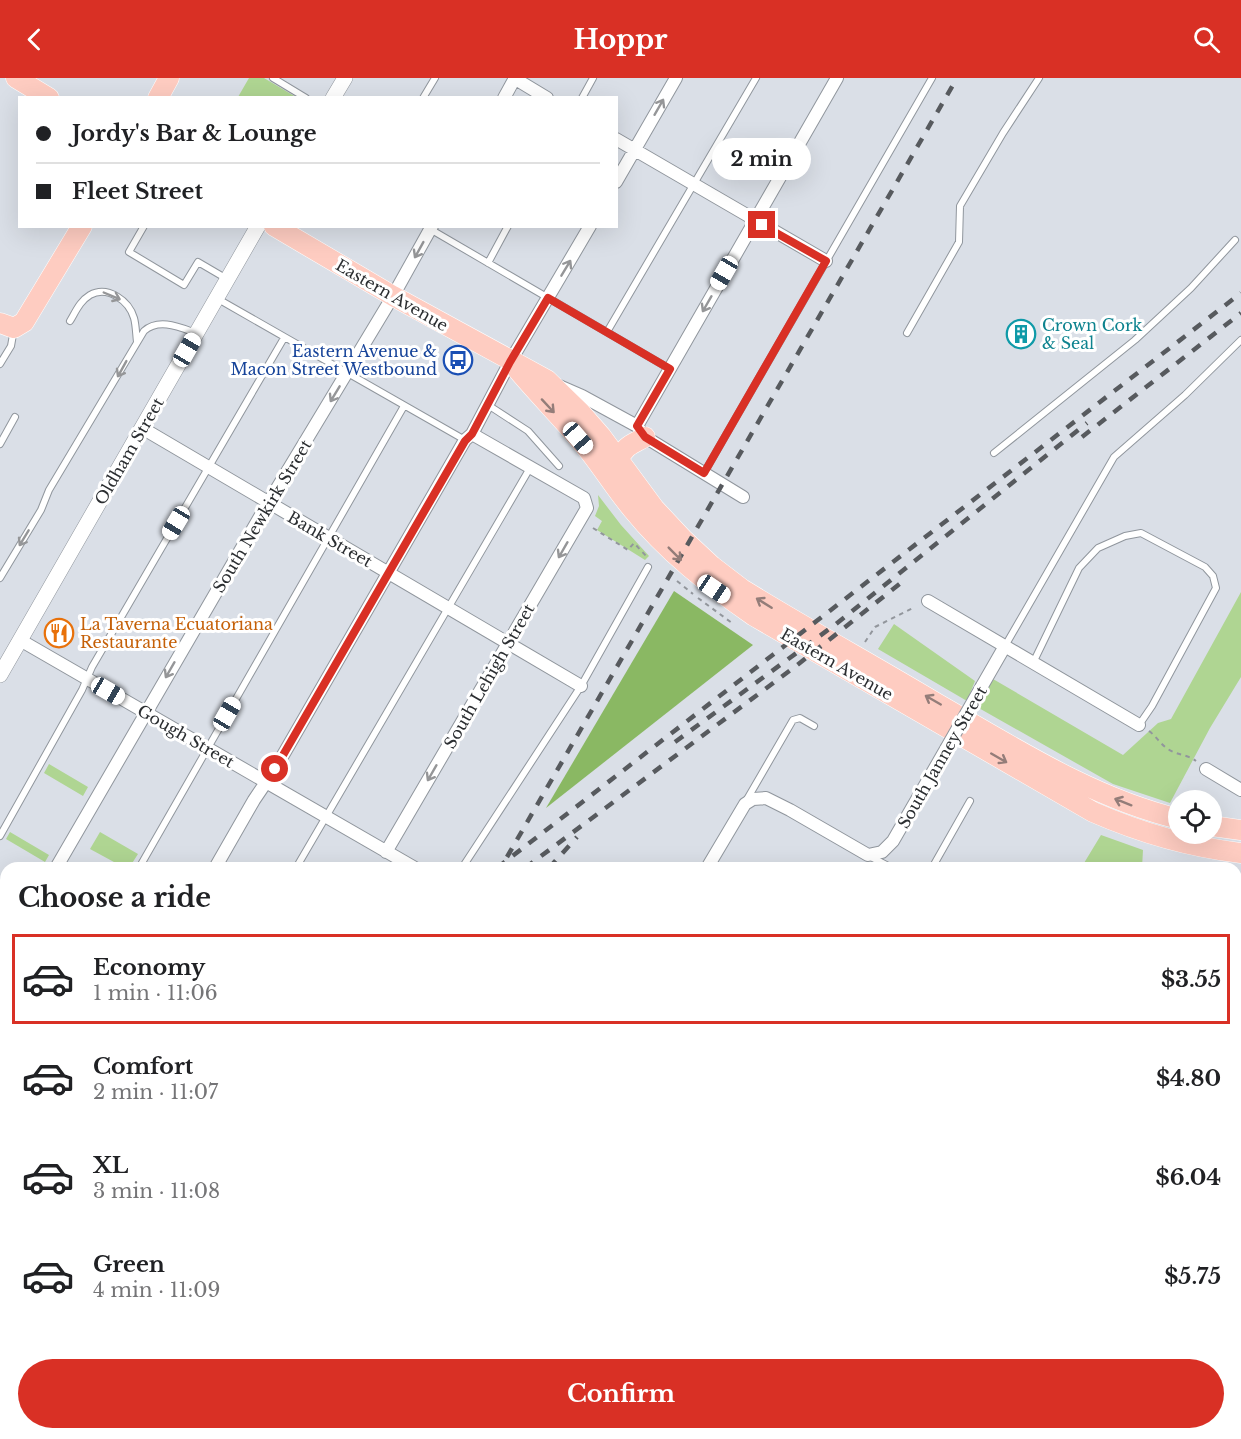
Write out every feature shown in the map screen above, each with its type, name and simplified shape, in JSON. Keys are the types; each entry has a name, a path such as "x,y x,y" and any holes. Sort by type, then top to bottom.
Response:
{"main road":[{"path":"16,78 46,96"},
{"path":"159,96 169,78"},
{"path":"7,325 24,322 81,228"},
{"name":"Eastern Avenue","path":"277,228 393,296 547,381 581,413 654,507 683,539 712,566 742,589 1045,765 1120,801 1168,817"},
{"name":"Eastern Avenue","path":"510,362 589,451 634,511 655,534 714,589 754,616 1093,812 1156,837 1241,854"},
{"path":"618,460 626,447 641,432"},
{"path":"1222,827 1241,830"}],"street":[{"path":"334,96 345,78"},
{"path":"505,96 515,78 543,96"},
{"path":"618,179 676,78"},
{"path":"641,432 670,369 837,78"},
{"path":"618,140 826,261"},
{"name":"Oldham Street","path":"0,675 257,228"},
{"name":"South Newkirk Street","path":"59,862 431,228"},
{"path":"218,862 254,800 267,783 589,228"},
{"name":"Eastern Avenue","path":"547,381 582,396 743,496"},
{"name":"Bank Street","path":"142,428 580,686"},
{"path":"468,437 530,468"},
{"name":"South Lehigh Street","path":"386,852 586,508 584,498 530,468"},
{"path":"928,601 1139,724"},
{"name":"Gough Street","path":"20,640 404,862"},
{"name":"South Janney Street","path":"868,855 882,852 893,841 1005,646"},
{"path":"1206,769 1241,790"},
{"path":"711,862 745,804 753,799 766,798 868,855"}],"lane":[{"path":"273,78 303,96"},
{"path":"424,96 435,78"},
{"path":"583,96 593,78"},
{"path":"607,332 756,78"},
{"path":"704,473 932,78"},
{"path":"907,333 960,242 960,206 1039,78"},
{"path":"143,228 129,252 184,285 198,262 227,279"},
{"path":"431,228 670,369"},
{"path":"488,263 507,228"},
{"path":"994,453 1135,340 1191,288 1235,240"},
{"path":"70,321 80,303 92,294 102,292 116,295 129,306 134,318 137,342"},
{"path":"217,298 404,406 468,437"},
{"path":"0,578 41,510 49,490 144,331 150,326 169,324 196,333"},
{"path":"0,364 11,346 7,325"},
{"path":"0,836 87,678 284,338"},
{"path":"1005,646 1114,457 1185,395 1241,340"},
{"path":"487,405 528,431 559,466"},
{"path":"142,862 404,406"},
{"path":"0,444 15,417"},
{"path":"300,862 530,468"},
{"path":"1033,663 1078,568 1098,548 1125,536 1141,533 1205,567 1212,576 1216,588 1152,706 1139,724"},
{"path":"466,862 580,686 648,567"},
{"path":"745,804 793,720 800,718 814,726"},
{"path":"935,862 970,801"},
{"path":"868,855 881,862"}],"path":[{"path":"593,528 628,550 634,543 648,558 648,567"},
{"path":"865,641 875,627 928,601"},
{"path":"1139,724 1157,737 1169,750 1188,756 1206,769"}],"green space":[{"path":"249,78 264,78 294,96 239,96"},
{"path":"598,495 649,556 645,560 597,530 602,521 595,516 599,506"},
{"path":"674,591 753,645 546,808"},
{"path":"1241,592 1241,677 1210,728 1177,790 1168,790 1168,802 1113,784 977,707 993,679 1123,755 1158,723 1171,719"},
{"path":"894,624 975,681 967,701 878,649"},
{"path":"49,764 88,787 83,796 44,773"},
{"path":"10,832 49,855 45,862 6,839"},
{"path":"100,832 138,854 133,862 114,862 90,849"},
{"path":"1101,835 1143,850 1142,862 1085,862"}],"railway":[{"path":"507,857 957,78"},
{"path":"505,862 1241,293"},
{"path":"1082,437 1241,313"},
{"path":"675,742 836,624 1087,423"},
{"path":"533,862 796,666 907,578"},
{"path":"554,862 577,837"}],"place":[{"name":"Crown Cork & Seal","path":"1021,334"},
{"name":"Eastern Avenue & Macon Street Westbound","path":"458,360"},
{"name":"La Taverna Ecuatoriana Restaurante","path":"59,633"}],"route":[{"path":"275,769 465,441 472,434 510,362 548,298 670,369 637,426 645,437 704,473 826,261 762,225"}]}
